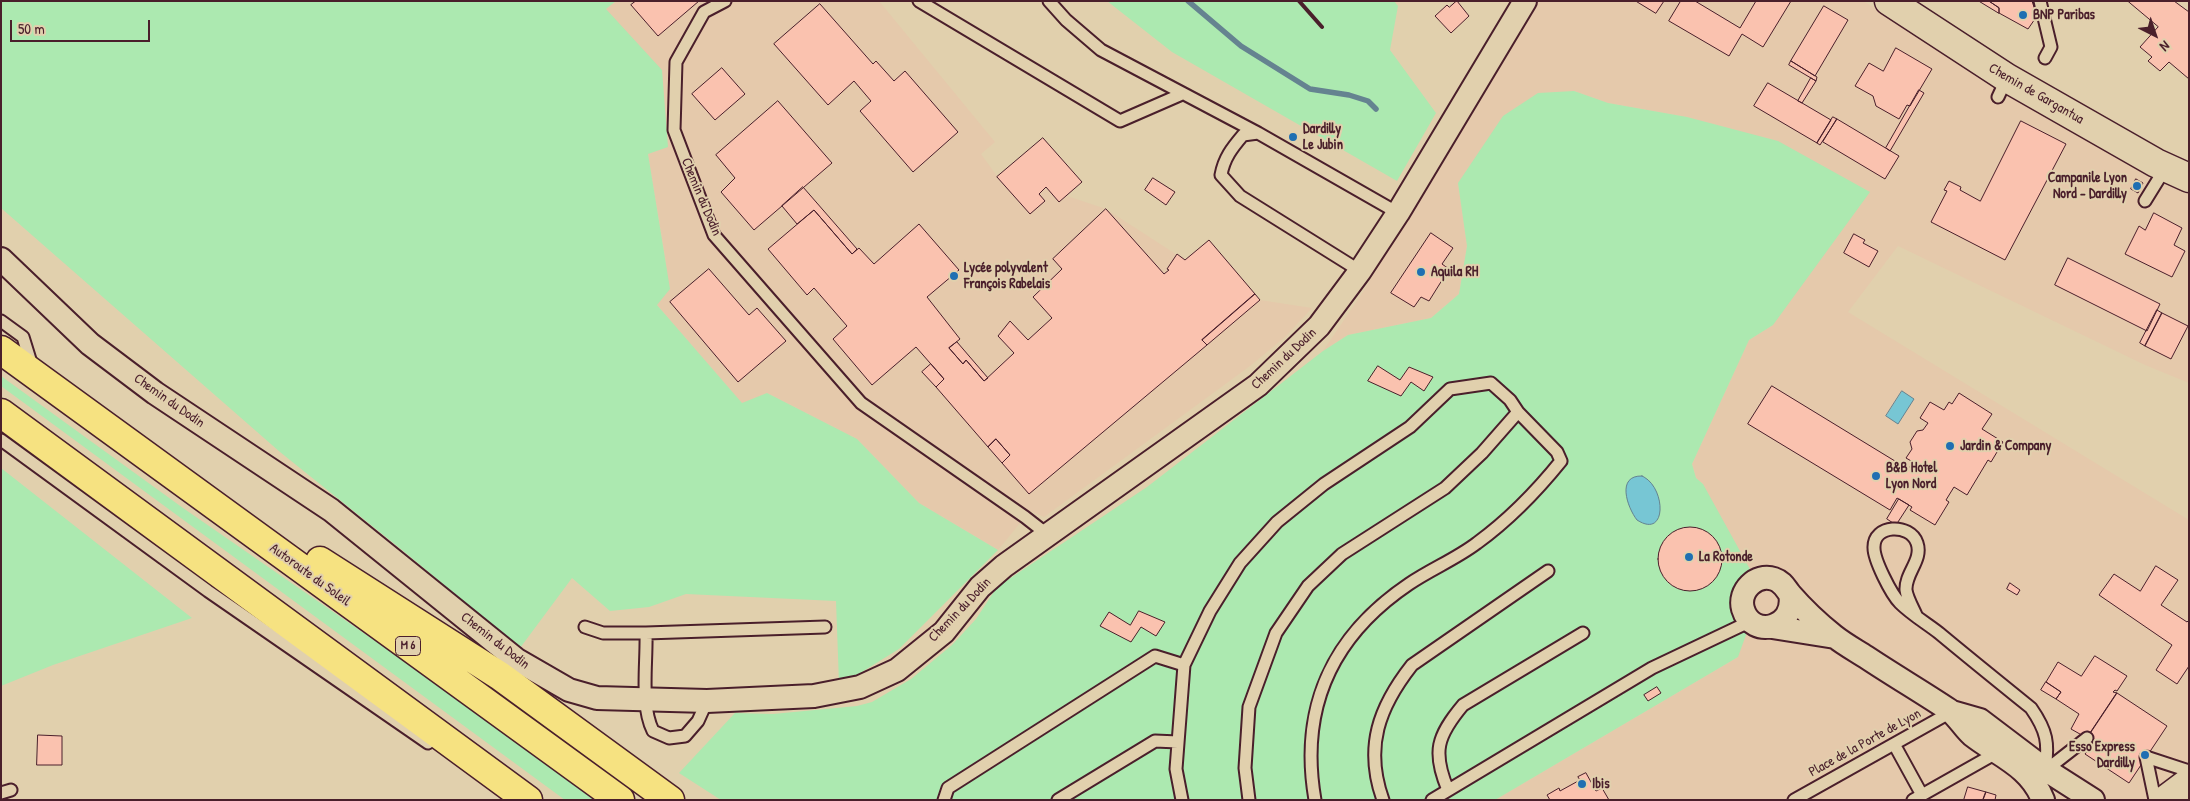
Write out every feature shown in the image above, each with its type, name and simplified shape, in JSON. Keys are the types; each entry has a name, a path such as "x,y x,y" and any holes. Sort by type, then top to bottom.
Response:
{"highway":[{"name":"Autoroute du Soleil","path":"1,350 620,800"},
{"path":"1,413 528,800"},
{"path":"196,492 268,527 500,676 670,800"},
{"path":"287,624 501,800"}],"street":[{"name":"Chemin du Dodin","path":"1,259 90,344 155,393 331,510 517,660 569,690 597,698 646,700 707,701 814,696 860,688 897,670 944,632 980,587 1004,566 1258,385 1319,326 1360,272 1398,213 1525,1"},
{"name":"Chemin de Gargantua","path":"1892,2 2002,87 2177,172"},
{"path":"1761,624 1786,618 1792,602 1786,586 1772,578 1764,578 1750,585 1742,599 1743,607 1761,624 1835,637"},
{"path":"1790,594 1835,637 1951,712 1971,734 2016,764 2042,785 2093,800"},
{"path":"1951,712 1980,720 2042,785"},
{"path":"2165,800 2189,782"},
{"path":"2186,800 2189,795"}],"lane":[{"name":"Chemin du Dodin","path":"724,1 704,12 676,62 674,130 714,235 861,403 1048,535"},
{"path":"919,1 1120,121 1182,94"},
{"path":"1049,1 1066,20 1101,50 1258,133 1398,213"},
{"path":"2040,1 2051,47 2045,58"},
{"path":"1258,133 1243,135 1230,149 1223,162 1221,175 1240,196 1360,272"},
{"path":"2145,201 2177,172"},
{"path":"1,321 23,337 35,375"},
{"path":"1182,800 1176,769 1184,665 1210,611 1240,563 1277,522 1324,484 1410,428 1450,389 1491,383 1510,400 1518,412 1557,452 1561,461 1536,493 1506,521 1476,544 1410,584 1378,609 1358,629 1339,654 1326,680 1314,712 1311,745 1312,778 1316,800"},
{"path":"1249,800 1245,768 1249,707 1276,633 1308,586 1342,554 1446,488 1482,453 1518,412"},
{"path":"1,440 208,591 434,747"},
{"path":"1916,615 1906,591 1908,577 1919,552 1918,546 1910,534 1902,529 1892,528 1880,532 1874,541 1874,550 1880,567 1899,602 2031,708 2043,726 2047,741 2042,785"},
{"path":"1383,800 1376,770 1377,728 1383,710 1397,685 1412,665 1548,571"},
{"path":"1432,800 1652,668 1761,624"},
{"path":"585,627 603,633 646,634 825,627"},
{"path":"1448,790 1440,770 1438,754 1449,722 1463,705 1583,632"},
{"path":"646,634 646,700 648,720 653,731 669,738 685,736 698,721 707,701"},
{"path":"944,800 948,788 1155,656 1184,665"},
{"name":"Place de la Porte de Lyon","path":"1794,800 1951,712"},
{"path":"2042,785 2086,738"},
{"path":"1058,800 1155,741 1178,742"},
{"path":"1894,744 1917,798 1998,752"},
{"path":"2154,800 2146,757 2189,771"}],"shaded area":[{"name":"Lycée polyvalent François Rabelais","path":"616,1 879,1 995,142 981,154 997,176 1043,138 1082,182 1067,196 1106,209 1185,260 1209,240 1260,300 1312,308 1285,337 1250,366 1044,517 1030,511 998,550 919,503 857,439 767,393 742,404 657,305 666,262 648,154 606,9"},
{"path":"1538,1 1863,1 2189,192 2189,383 2145,365 1898,246 1848,312 2189,520 2189,800 1495,800 1738,657 1703,484 1696,478 1692,464 1749,340 1773,325 1687,117 1608,103 1574,91 1458,183 1467,246 1459,294 1431,318 1348,335 1323,351 1363,292"}],"green space":[{"path":"1,1 616,1 606,9 662,70 668,147 648,154 670,289 657,305 742,403 767,393 857,439 919,503 998,550 899,649 857,675 839,683 836,601 686,594 649,607 610,611 572,578 520,648 280,452 1,208"},
{"path":"1107,1 1394,1 1398,6 1390,50 1436,113 1397,181 1172,52"},
{"path":"1574,91 1608,103 1687,117 1778,141 1870,192 1773,325 1749,340 1692,464 1696,478 1703,484 1756,580 1751,621 1738,657 1495,800 721,800 679,773 735,713 773,714 857,706 872,702 911,679 952,645 976,619 997,587 1147,487 1323,351 1348,335 1431,318 1459,294 1467,246 1458,183 1503,116 1538,93"},
{"path":"1,376 183,508 475,710 599,800 565,800 1,386"},
{"path":"1,468 192,618 53,665 1,686"}],"water":[{"path":"1902,391 1914,399 1898,424 1886,416"},
{"path":"1642,476 1656,490 1659,500 1659,518 1654,523 1647,524 1637,520 1627,500 1626,486 1629,481 1634,477"}],"building":[{"path":"636,1 699,1 658,36 631,5"},
{"path":"1457,1 1469,16 1451,33 1435,16 1447,5 1449,7"},
{"path":"1636,1 1664,1 1656,13"},
{"path":"1681,1 1695,1 1740,28 1756,1 1791,1 1763,47 1742,34 1729,56 1669,21"},
{"path":"1979,1 1989,1 1999,8 1999,13"},
{"path":"1989,1 2032,1 2037,16 2028,29 1999,13 1999,8"},
{"path":"2128,1 2174,1 2189,12 2189,79 2169,62 2160,71 2148,61 2152,57 2140,47 2158,27"},
{"path":"820,4 873,64 876,61 894,81 905,71 958,132 913,172 860,111 871,101 854,81 828,105 774,44"},
{"path":"1824,6 1848,20 1815,76 1791,61"},
{"path":"1896,48 1932,69 1910,106 1907,105 1899,119 1876,106 1873,96 1855,86 1869,63 1883,71"},
{"path":"1791,61 1817,77 1816,81 1789,65"},
{"path":"722,68 745,94 715,120 692,94"},
{"path":"1811,78 1816,81 1802,103 1798,101"},
{"path":"1768,83 1831,120 1817,143 1754,106"},
{"path":"1919,90 1924,93 1890,151 1886,148"},
{"path":"778,101 832,163 754,230 721,192 735,178 716,155"},
{"path":"1833,117 1837,119 1820,145 1817,143"},
{"path":"1837,119 1899,156 1885,179 1823,142"},
{"path":"2021,121 2066,144 2005,260 1931,222 1947,191 1944,190 1949,181 1961,187 1960,190 1980,201"},
{"path":"1043,138 1082,182 1059,202 1046,187 1039,194 1045,201 1030,214 997,177"},
{"path":"1153,178 1175,192 1166,205 1145,190"},
{"path":"2136,179 2143,183 2138,193 2131,189"},
{"path":"803,187 857,249 852,254 814,210 797,224 782,206"},
{"path":"1106,209 1164,274 1169,270 1167,269 1177,254 1185,260 1209,240 1255,294 1202,340 1207,345 1029,494 1002,463 1010,455 996,439 988,447 936,387 944,379 916,347 872,385 833,339 847,326 814,288 807,295 768,249 814,210 852,254 859,248 874,264 919,224 959,270 927,297 960,339 949,348 963,364 966,360 984,381 1014,353 998,336 1010,321 1028,340 1052,318 1033,297 1062,269 1053,259"},
{"path":"2154,213 2182,228 2174,245 2185,251 2172,277 2125,254 2139,226 2145,230"},
{"path":"1431,233 1453,248 1442,264 1449,269 1429,301 1421,297 1414,307 1391,293"},
{"path":"1854,234 1865,240 1863,243 1878,251 1869,267 1844,253"},
{"path":"2068,258 2160,304 2147,331 2055,285"},
{"path":"709,269 749,315 757,308 786,341 738,382 670,302"},
{"path":"1255,294 1260,300 1207,345 1202,340"},
{"path":"2157,310 2162,313 2145,346 2140,343"},
{"path":"2162,313 2188,326 2171,359 2145,346"},
{"path":"957,342 988,378 984,381 966,360 963,364 949,348"},
{"path":"931,364 944,379 936,387 922,372"},
{"path":"1378,366 1400,380 1409,367 1433,377 1424,391 1411,382 1401,396 1368,381"},
{"path":"1772,386 1908,469 1913,462 1906,458 1912,449 1910,442 1917,431 1923,430 1928,423 1920,418 1930,402 1944,410 1949,402 1952,404 1959,393 1992,414 1982,429 2003,442 1991,462 1988,460 1967,495 1954,487 1946,500 1949,502 1935,525 1910,510 1912,507 1897,498 1890,510 1748,424"},
{"path":"996,439 1010,455 1002,463 988,447"},
{"path":"1899,499 1909,505 1896,525 1887,519"},
{"name":"La Rotonde","path":"1690,527 1708,533 1716,541 1722,559 1716,577 1708,585 1690,591 1672,585 1664,577 1658,559 1664,541 1672,533"},
{"path":"2156,566 2178,580 2161,605 2187,622 2189,620 2189,666 2177,684 2156,670 2172,645 2099,595 2114,574 2140,591"},
{"path":"2010,583 2020,590 2017,595 2007,589"},
{"path":"1139,611 1165,622 1156,636 1141,627 1131,642 1100,626 1109,612 1130,625"},
{"path":"2095,656 2127,676 2117,691 2113,692 2117,693 2087,738 2071,729 2079,714 2056,699 2061,692 2046,682 2058,662 2081,676"},
{"path":"2046,682 2061,692 2056,699 2041,690"},
{"path":"1657,687 1661,693 1648,701 1644,695"},
{"path":"2117,693 2167,726 2129,783 2085,754 2093,743 2087,738"},
{"path":"38,735 62,736 62,765 37,765"},
{"name":"Ibis","path":"1586,773 1596,791 1602,788 1609,800 1550,800 1547,795 1559,788 1560,791 1580,780 1578,777"},
{"path":"1968,787 1986,792 1983,800 1964,800"},
{"path":"1986,792 1996,795 1995,800 1983,800"}],"waterway":[{"path":"1188,1 1241,46 1310,89 1349,95 1368,101 1376,109"}],"railway":[{"path":"1299,1 1322,27"}],"place":[{"name":"BNP Paribas","path":"2023,15"},
{"name":"Dardilly Le Jubin","path":"1293,137"},
{"name":"Campanile Lyon Nord - Dardilly","path":"2137,186"},
{"name":"Aquila RH","path":"1421,272"},
{"name":"Lycée polyvalent François Rabelais","path":"954,276"},
{"name":"Jardin & Company","path":"1950,446"},
{"name":"B&B Hotel Lyon Nord","path":"1876,476"},
{"name":"La Rotonde","path":"1689,557"},
{"name":"Esso Express Dardilly","path":"2145,755"},
{"name":"Ibis","path":"1582,784"}]}
